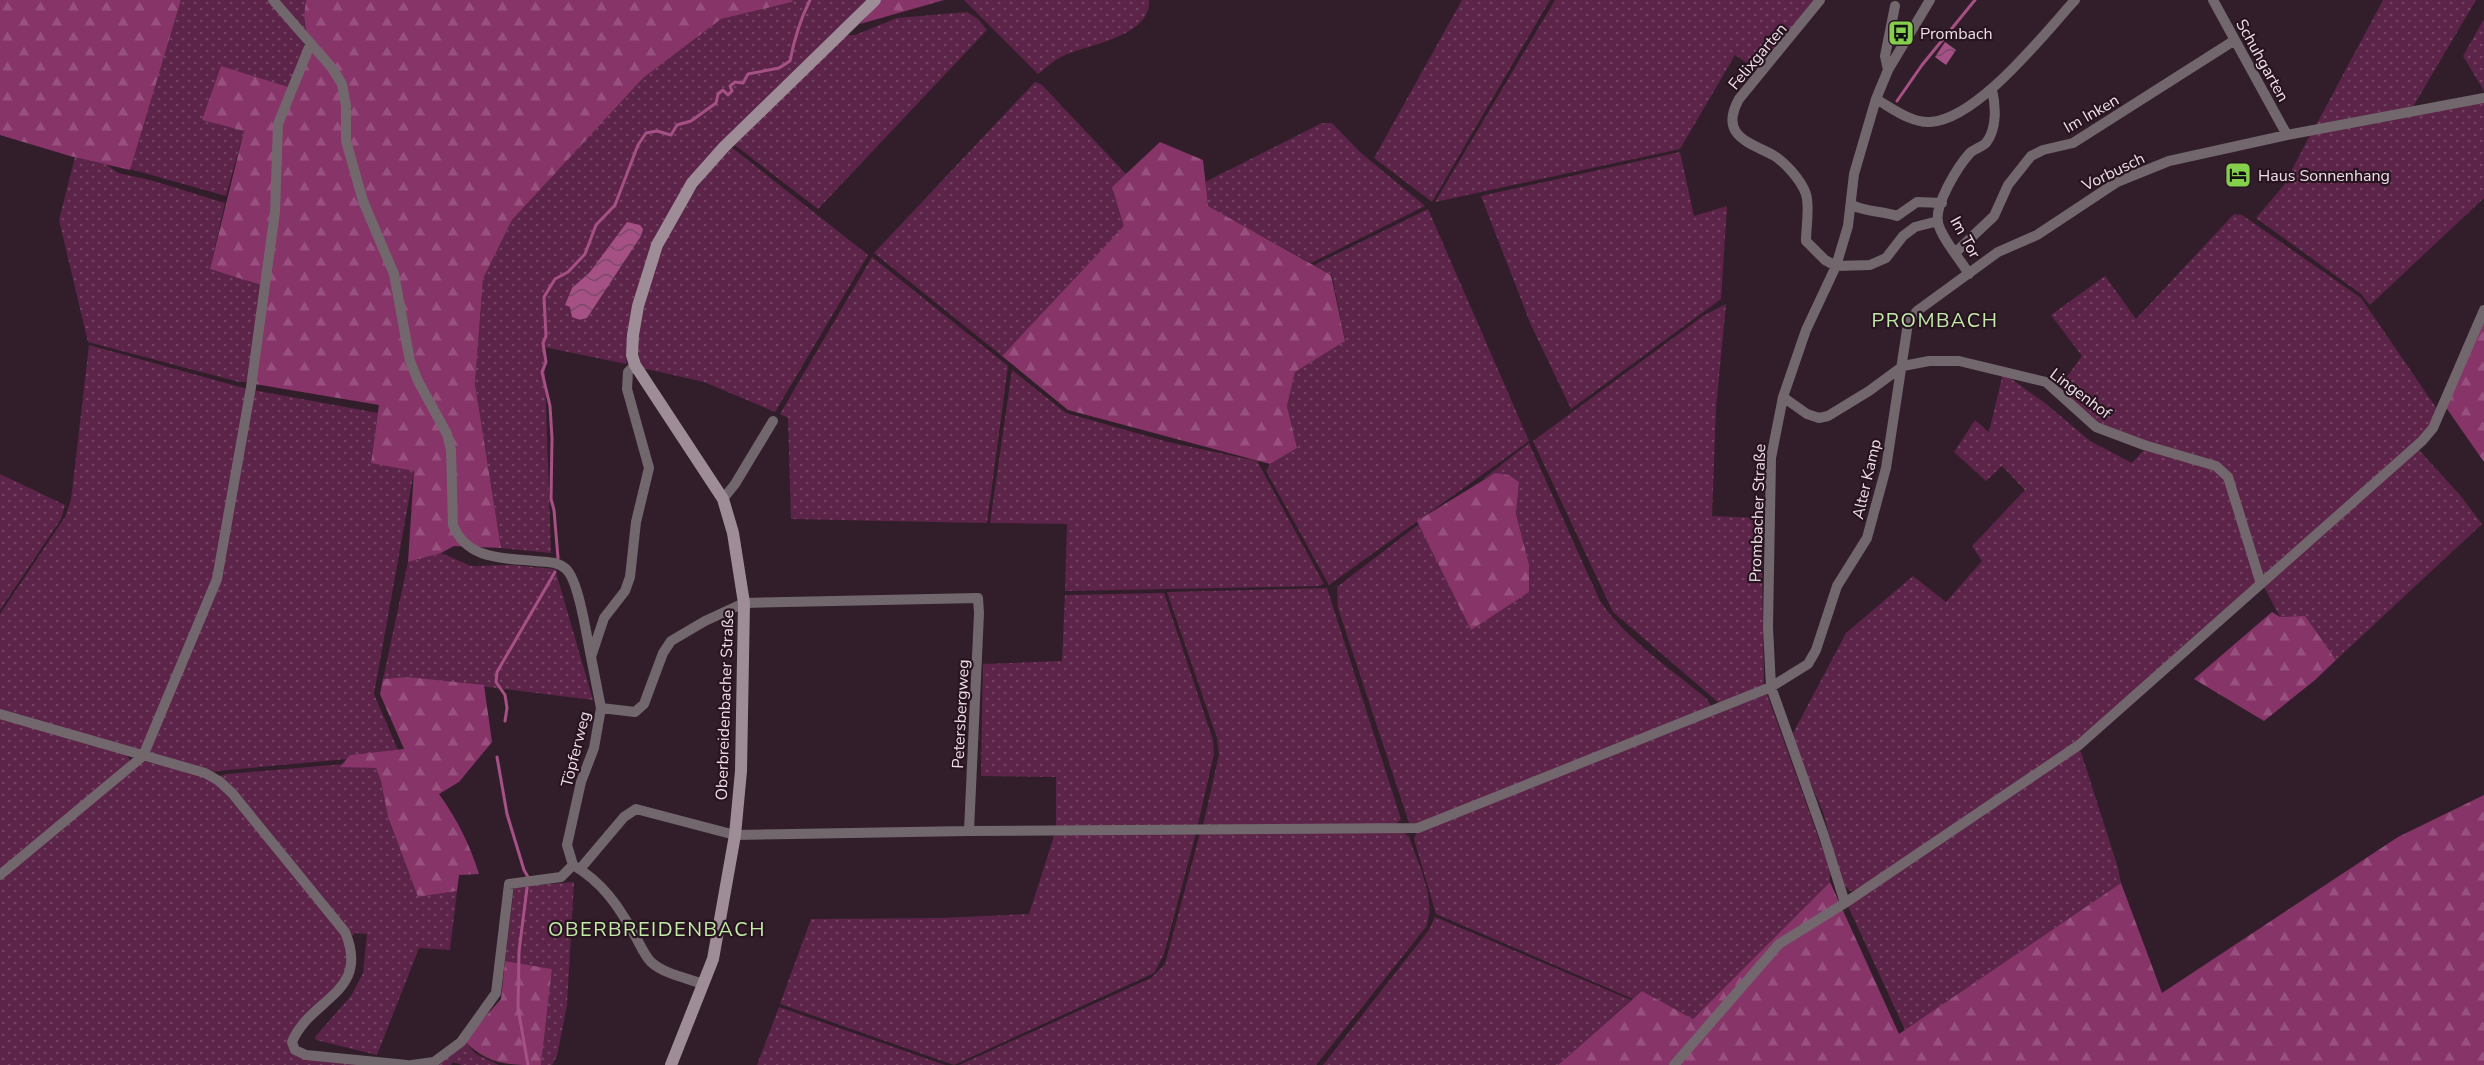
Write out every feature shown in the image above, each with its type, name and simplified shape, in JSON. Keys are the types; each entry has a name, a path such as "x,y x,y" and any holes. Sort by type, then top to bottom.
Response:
{"street":[{"path":"273,0 332,68 342,84 346,106 346,141 363,201 394,274 410,361 418,381 447,434 451,450 453,525 457,536 465,546 498,558 554,562 566,569 574,580 591,657"},
{"path":"635,365 633,345 638,306 657,245 692,183 724,147 875,0"},
{"name":"Felixgarten","path":"1820,0 1787,42 1761,70 1733,111 1735,132 1749,145 1775,156 1797,178 1806,195 1806,241 1825,260 1836,266"},
{"name":"Prombacher Straße","path":"1845,903 1824,836 1771,687 1768,627 1771,458 1783,396 1806,330 1836,266 1848,226 1854,174 1876,99 1888,70 1930,0"},
{"path":"1876,99 1915,120 1931,122 1953,116 1992,90 2075,0"},
{"name":"Schuhgarten","path":"2213,0 2287,135"},
{"path":"1888,70 1885,56 1895,6"},
{"name":"Im Inken","path":"1956,252 1995,216 2008,185 2031,156 2043,150 2073,143 2235,40"},
{"path":"0,875 143,756 217,579 250,387 275,212 278,124 310,45"},
{"name":"Im Tor","path":"1969,274 1944,236 1938,221 1948,186 1971,152 1986,143 1994,123 1995,103 1992,90"},
{"name":"Vorbusch","path":"1969,274 1998,252 2037,235 2117,182 2169,161 2287,135 2484,98"},
{"path":"1852,205 1863,210 1897,216 1917,202 1942,203"},
{"path":"1836,266 1870,265 1886,258 1903,236 1915,227 1938,221"},
{"name":"Alter Kamp","path":"969,831 1418,828 1771,687 1808,664 1816,650 1837,586 1867,537 1886,468 1908,323 1917,310 1969,274"},
{"path":"1674,1065 1779,944 1845,903 2079,745 2422,441 2433,428 2484,310"},
{"name":"Lingenhof","path":"1783,396 1807,414 1819,418 1828,416 1869,391 1903,366 1929,361 1959,361 2046,382 2096,427 2144,445 2216,466 2228,477 2261,584"},
{"name":"Oberbreidenbacher Straße","path":"635,365 723,500 733,533 744,603 741,771 735,834 713,959 671,1065"},
{"name":"Töpferweg","path":"577,867 567,845 580,783 594,748 601,708 591,657 604,618 625,591 630,577 636,522 649,468 627,388 628,372 635,365"},
{"path":"723,500 772,421"},
{"name":"Petersbergweg","path":"744,603 978,598 969,831"},
{"path":"601,708 635,712 644,704 663,653 671,641 705,621 744,603"},
{"path":"0,714 205,774 232,793 345,932 352,947 348,978 335,995 295,1033 292,1042 296,1050 306,1055 409,1065 434,1062 461,1042 496,993 509,884 561,877 577,867 624,816 636,809 735,834 969,831"},
{"path":"577,867 591,875 607,892 622,912 650,961 663,970 703,984"}],"shaded area":[{"path":"181,0 271,0 304,44 304,51 289,87 221,67 203,120 244,131 226,196 130,169"},
{"path":"277,0 306,0 304,15 306,35"},
{"path":"793,0 868,0 713,151 647,261 631,310 626,364 544,347 551,553 501,548 475,384 483,279 512,220 642,78 721,19"},
{"path":"964,0 1149,0 1147,12 1130,30 1118,37 1061,57 1038,74"},
{"path":"1462,0 1550,0 1432,202 1374,158"},
{"path":"1555,0 1816,0 1758,70 1735,55 1680,149 1435,202"},
{"path":"2383,0 2476,0 2411,110 2314,129"},
{"path":"967,12 978,19 987,30 818,209 732,143 845,35 855,35 897,18"},
{"path":"2484,19 2484,91 2463,56"},
{"path":"1035,82 1042,85 1126,174 1112,187 1125,226 1002,356 874,253"},
{"path":"2484,101 2484,198 2370,305 2361,294 2256,218 2284,185 2310,135"},
{"path":"1322,123 1332,123 1361,153 1425,206 1311,263 1207,206 1205,182"},
{"path":"730,146 868,255 775,412 704,382 642,368 638,353 641,317 656,264 665,242 687,202"},
{"path":"1680,152 1694,216 1727,206 1721,299 1571,409 1531,325 1481,196"},
{"path":"75,157 107,165 118,173 150,180 225,203 210,269 261,285 250,374 246,382 88,342 59,220"},
{"path":"1428,209 1529,441 1329,585 1266,471 1270,464 1297,448 1287,406 1295,372 1345,340 1332,275 1314,265"},
{"path":"2234,214 2242,215 2361,298 2437,409 2425,436 2264,575 2261,573 2229,475 2096,424 2058,389 2082,356 2051,315 2105,276 2136,319"},
{"path":"872,257 1008,366 987,523 791,519 788,418 780,414"},
{"path":"1726,304 1716,408 1712,516 1761,518 1764,685 1719,703 1613,612 1533,441 1703,316"},
{"path":"89,345 247,389 214,582 143,747 140,749 0,712 0,614 65,517 71,500"},
{"path":"1012,370 1066,413 1168,442 1257,461 1324,584 1319,586 1065,591 1067,524 990,523"},
{"path":"2003,373 2045,403 2090,441 2132,463 2145,449 2215,468 2226,479 2257,582 2097,728 1857,890 1850,891 1842,883 1823,812 1791,737 1846,633 1913,576 1946,602 1982,561 1972,546 2025,490 2002,466 1986,481 1954,452 1975,420 1989,432"},
{"path":"252,390 378,413 371,462 414,471 374,694 398,750 350,755 347,759 217,771 212,774 149,752 212,598"},
{"path":"1529,443 1600,601 1636,641 1707,699 1711,706 1420,824 1409,823 1338,608 1337,587 1419,524 1471,630 1529,564 1516,514 1519,482 1502,474 1483,479"},
{"path":"2418,449 2460,495 2482,524 2336,660 2305,617 2280,617 2263,585"},
{"path":"0,474 65,505 61,519 0,610"},
{"path":"441,553 471,566 511,565 555,569 593,700 408,677 383,679 408,562"},
{"path":"1327,588 1401,819 1396,824 1203,826 1219,754 1217,738 1167,592"},
{"path":"1164,593 1213,740 1214,754 1198,824 1193,827 1056,828 1056,777 981,776 983,664 1062,661 1065,595"},
{"path":"1767,694 1830,870 1830,882 1693,1019 1642,991 1633,999 1436,914 1414,839 1417,831"},
{"path":"0,718 126,754 130,760 0,871"},
{"path":"2077,750 2081,752 2121,883 1905,1030 1847,904"},
{"path":"143,761 199,774 220,786 344,933 350,947 347,975 302,1023 295,1051 389,1065 0,1065 0,877"},
{"path":"343,764 340,766 376,768 388,817 418,897 457,891 450,950 419,948 377,1055 316,1040 315,1037 351,996 363,973 367,934 355,933 351,937 216,777 227,774"},
{"path":"1402,831 1409,837 1428,893 1429,916 1426,927 1316,1065 959,1065 1151,978 1165,964 1200,833"},
{"path":"1055,833 1196,833 1164,954 1154,973 954,1065 780,1004 811,919 941,918 1029,914"},
{"path":"574,882 567,1005 557,1056 552,1065 541,1065 552,969 505,961 514,887"},
{"path":"1435,917 1631,1000 1558,1065 1323,1065 1429,930"},
{"path":"779,1007 945,1065 757,1065"},
{"path":"464,1041 476,1054 499,1065 462,1065 453,1062 451,1065 428,1065"}],"green space":[{"path":"0,0 181,0 130,170 70,156 0,135"},
{"path":"306,0 793,0 721,19 643,78 512,220 483,279 475,384 501,548 454,546 441,553 408,562 414,471 371,463 379,405 255,384 261,285 210,269 244,131 202,120 221,66 295,89 309,56 304,15"},
{"path":"881,0 944,0 860,24"},
{"path":"1160,142 1203,160 1208,206 1331,275 1345,341 1295,372 1287,406 1297,448 1270,464 1068,410 1002,356 1124,226 1112,187"},
{"path":"2484,306 2484,462 2445,406"},
{"path":"1495,473 1509,475 1519,482 1516,514 1529,564 1529,592 1471,630 1417,521"},
{"path":"2272,612 2280,617 2305,616 2336,660 2264,721 2194,679"},
{"path":"408,677 484,685 492,742 459,782 439,794 462,832 479,874 459,875 457,891 418,897 388,817 376,768 340,767 350,755 404,749 380,694 383,679"},
{"path":"2484,795 2484,1065 1558,1065 1642,991 1693,1019 1830,882 1899,1034 2121,883 2162,993 2398,837"},
{"path":"505,961 552,969 541,1065 499,1062 482,1055 464,1041 501,999"}],"water":[{"path":"1945,42 1956,50 1946,65 1935,57"},
{"path":"627,222 640,225 643,229 641,236 587,318 580,320 572,317 570,307 565,305 572,288 590,272"}],"waterway":[{"path":"558,558 551,499 550,406 542,372 546,362 543,343 546,336 544,297 555,279 568,272 585,254 596,225 615,205 638,145 646,133 657,131 671,135 677,125 691,121 716,103 718,94 723,90 728,95 732,91 730,86 735,82 743,83 748,74 779,68 790,61 798,29 810,0"},
{"path":"1897,101 1922,65 1975,0"},
{"path":"505,721 507,708 505,695 496,682 497,672 555,572"},
{"path":"497,757 507,814 528,877"},
{"path":"527,888 519,951 518,1008 528,1065"}],"place":[{"name":"Prombach","path":"1901,33"},
{"name":"Haus Sonnenhang","path":"2238,175"}],"district":[{"name":"PROMBACH","path":"1935,320"},
{"name":"OBERBREIDENBACH","path":"657,929"}]}
